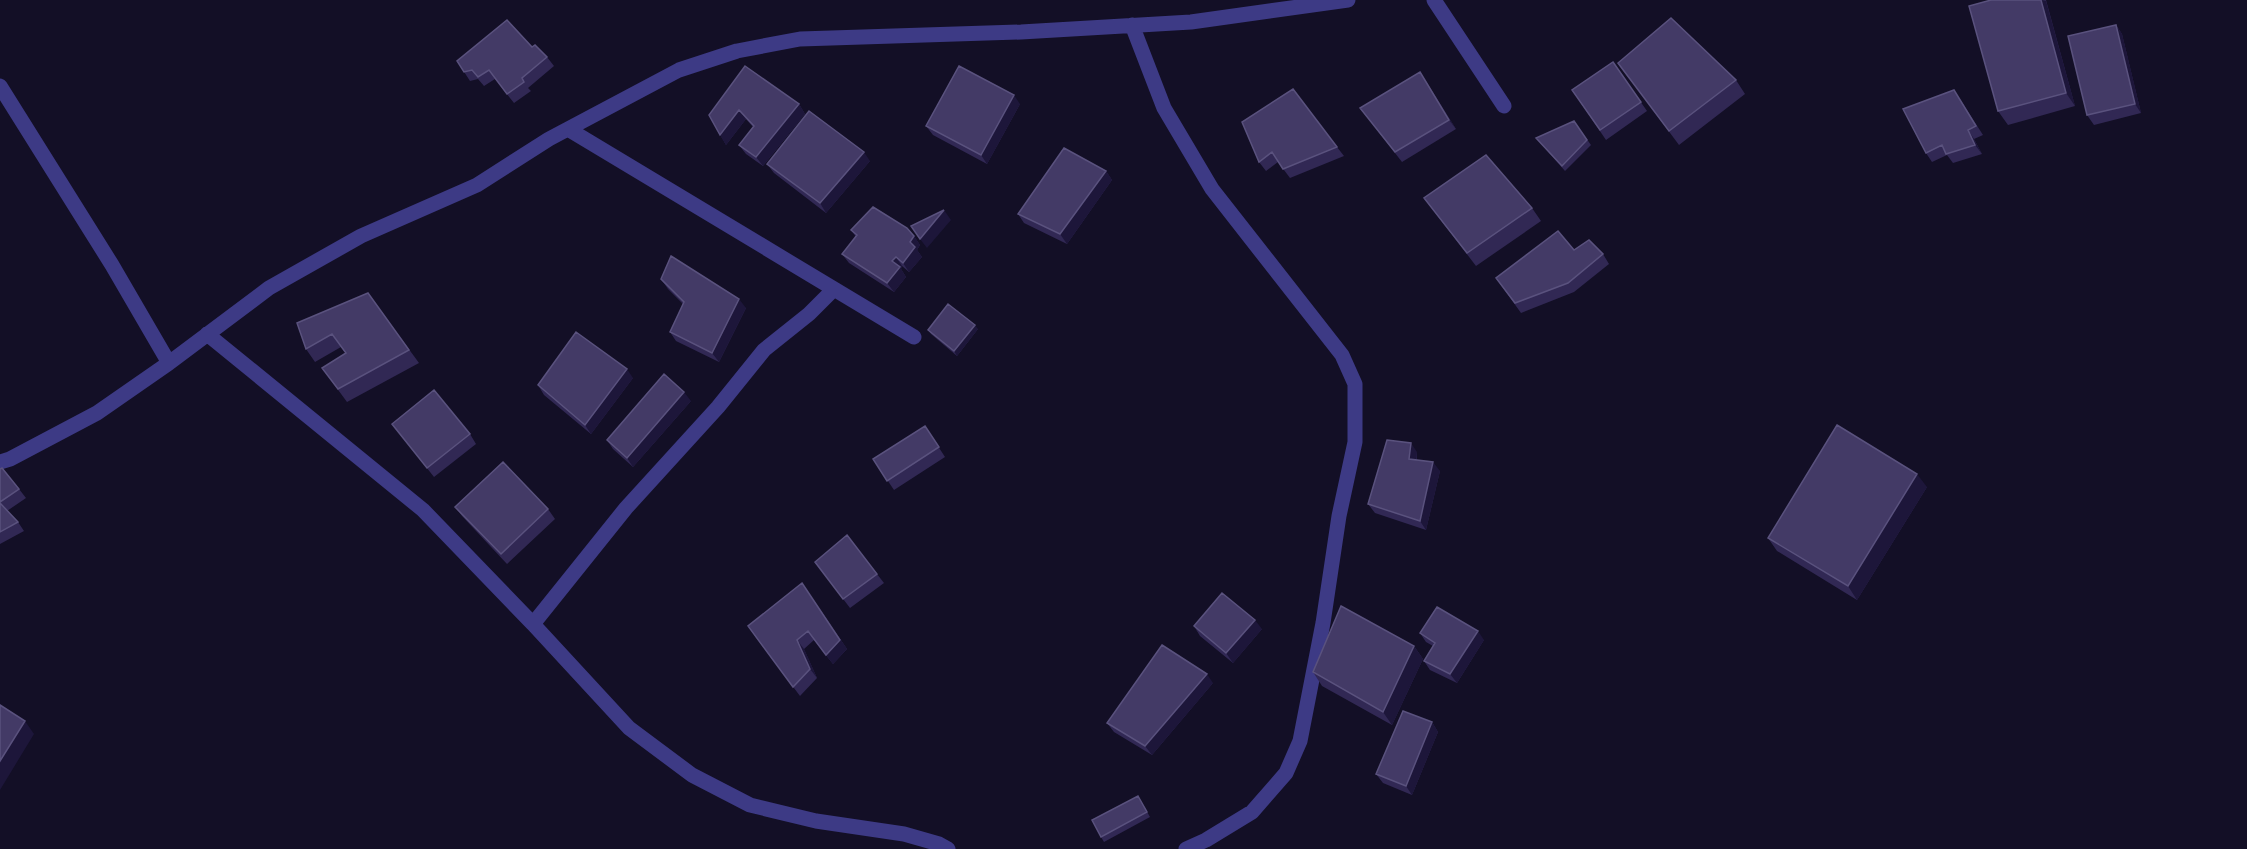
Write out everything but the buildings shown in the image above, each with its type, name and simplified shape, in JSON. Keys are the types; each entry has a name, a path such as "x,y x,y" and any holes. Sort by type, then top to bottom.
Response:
{"street":[{"path":"0,462 10,459 97,413 169,363 269,288 361,236 477,185 568,129 679,70 737,51 800,39 1022,32 1191,22 1348,0"},
{"path":"1434,0 1504,106"},
{"path":"1132,25 1164,108 1212,189 1342,355 1355,384 1355,442 1300,741 1286,773 1252,812 1206,840 1186,849"},
{"path":"0,86 106,255 169,363"},
{"path":"568,129 914,337"},
{"path":"533,624 626,508 718,407 764,350 810,314 834,289"},
{"path":"207,334 423,510 533,624 629,729 692,775 750,805 816,821 904,834 939,844 948,849"}]}
